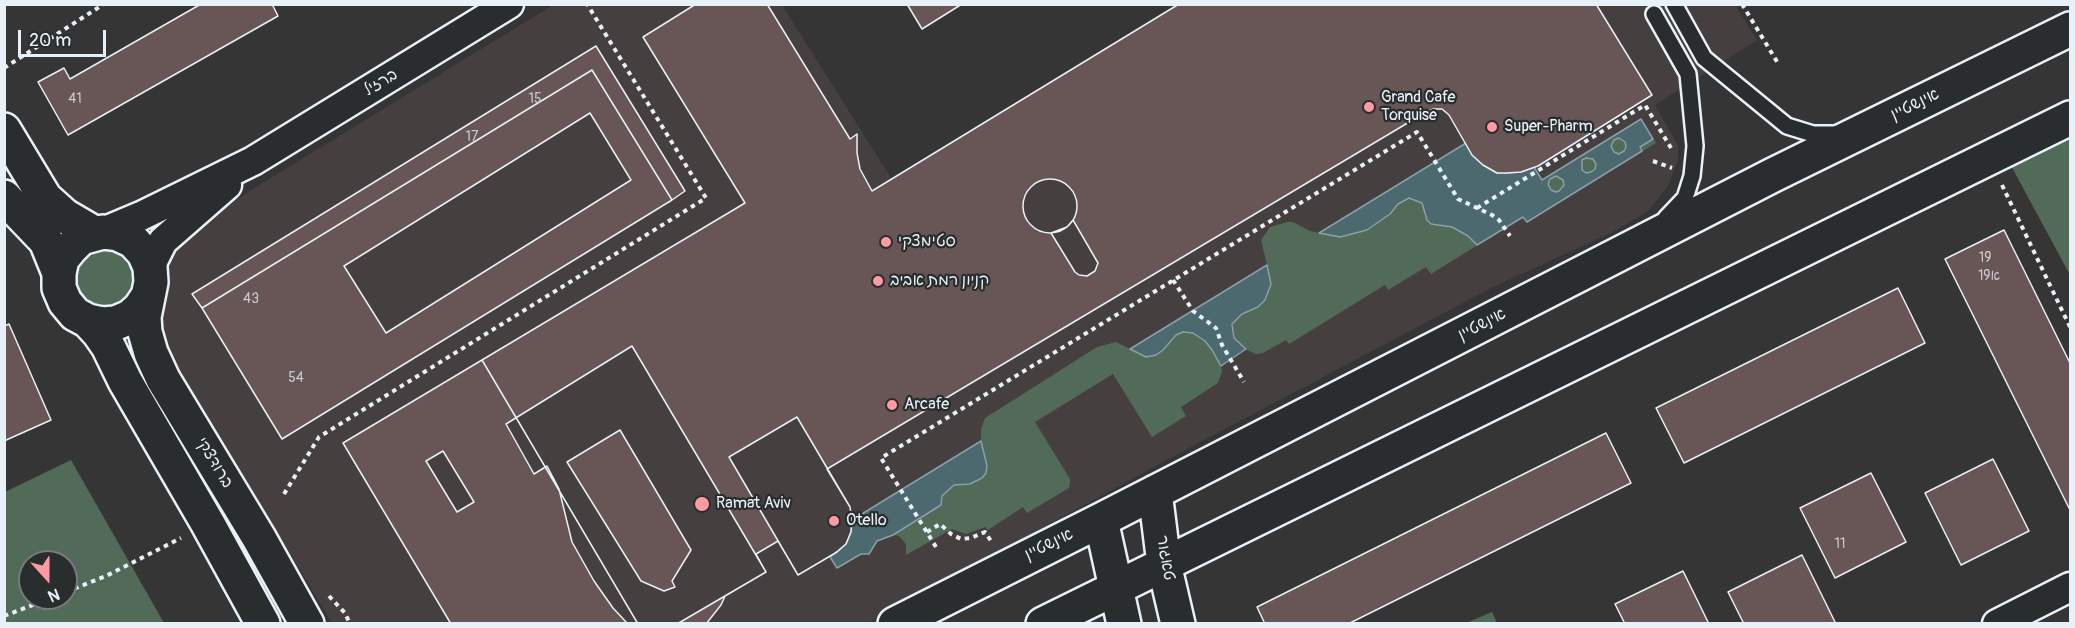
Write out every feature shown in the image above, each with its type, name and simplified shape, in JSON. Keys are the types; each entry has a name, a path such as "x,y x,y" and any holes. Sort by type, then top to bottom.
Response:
{"street":[{"name":"ברזיל","path":"99,233 141,216 253,161 510,4"},
{"name":"אינשטיין","path":"895,624 1855,134 2070,29"},
{"path":"1043,624 2070,118"},
{"path":"4,130 45,198 66,216 99,233"},
{"name":"ברזיל","path":"149,282 163,241 253,161"},
{"path":"4,197 46,241 59,273"},
{"path":"99,233 118,234 133,241 144,253 149,282 140,308 123,320 102,324 88,321 75,314 65,302 59,288 62,259 70,248 81,238 99,233"},
{"name":"ברודצקי","path":"149,282 144,317 145,332 151,353 163,379 259,538 307,624"},
{"path":"88,321 108,346 125,381 263,624"},
{"name":"טאגור","path":"1155,492 1164,564 1178,624"},
{"path":"1101,520 1124,624"},
{"path":"1997,624 2070,587"}],"lane":[{"path":"1674,4 1704,58 1787,126 1813,134 1855,134"},
{"path":"1642,242 1686,198 1692,176 1695,146 1688,74 1654,14"}],"path":[{"path":"4,68 104,4"},
{"path":"284,494 319,437 706,198 587,4"},
{"path":"1742,4 1779,65"},
{"path":"1476,208 1645,105 1671,149"},
{"path":"936,548 881,458 1417,132 1458,199 1492,215 1510,236"},
{"path":"1989,158 2070,327"},
{"path":"1653,160 1679,171"},
{"path":"1173,280 1193,311 1216,328 1222,345 1244,382"},
{"path":"78,587 106,576 208,524"},
{"path":"927,532 940,524 946,531 962,539 985,532 991,542"},
{"path":"328,594 345,613 351,624"},
{"path":"4,616 20,610"}],"shaded area":[{"path":"553,5 782,5 891,178 1178,5 1735,5 1757,40 1655,105 1678,146 1678,160 1668,186 1648,211 1611,233 1491,288 1176,455 868,623 332,623 157,335 162,262 189,234 248,192"}],"green space":[{"path":"1641,119 1656,143 1527,222 1523,217 1431,274 1426,267 1388,290 1385,285 1289,344 1286,340 1263,353 1256,354 1245,349 1221,366 1222,372 1218,383 1181,407 1186,416 1152,437 1113,374 1035,422 1070,479 1070,483 1069,488 1027,513 1023,507 988,530 985,527 966,534 952,529 906,555 906,544 899,536 893,535 877,541 869,554 861,554 837,568 830,557 846,544 851,532 852,520 981,441 981,429 985,418 1097,347 1116,342 1130,349 1267,265 1261,240 1270,227 1293,222 1319,233 1466,143 1472,155 1497,173 1521,172 1534,167 1542,180"},
{"path":"2070,130 2070,275 2008,160"},
{"path":"100,250 112,250 127,258 135,273 135,285 127,300 112,308 100,308 85,300 77,285 77,273 85,258"},
{"path":"71,460 164,623 5,623 5,492"},
{"path":"1492,612 1497,623 1466,623"}],"water":[{"path":"1641,119 1653,139 1640,147 1642,151 1527,222 1523,217 1477,245 1468,236 1452,227 1431,224 1427,220 1422,203 1409,198 1398,204 1390,214 1367,230 1340,237 1319,233 1466,143 1472,155 1497,173 1521,172 1534,167 1542,180","holes":["1619,138 1625,142 1626,147 1619,154 1614,152 1611,146 1614,140","1593,159 1596,164 1595,169 1586,173 1582,170 1582,160","1556,176 1563,180 1564,185 1559,191 1551,190 1548,184 1550,179"]},
{"path":"1267,265 1271,284 1265,300 1258,307 1242,314 1232,324 1234,338 1246,349 1221,366 1205,341 1193,333 1183,332 1176,335 1156,355 1146,357 1130,349"},
{"path":"981,441 987,466 982,478 970,484 954,485 942,496 941,505 893,535 877,541 869,554 861,554 837,568 830,557 846,544 851,532 852,520"}],"building":[{"path":"201,4 272,4 278,16 68,135 38,82 64,68 70,79"},
{"name":"קניון רמת אביב","path":"696,4 767,4 850,139 857,134 860,169 872,191 1179,4 1596,4 1652,95 1538,166 1521,172 1497,173 1483,165 1472,155 1449,115 1442,109 1433,109 1421,115 827,469 850,507 852,520 851,532 846,544 837,552 798,575 778,541 756,554 766,572 677,624 638,624 482,360 745,203 643,37"},
{"path":"907,4 962,4 922,29"},
{"path":"596,46 685,191 672,200 592,70 202,308 192,294"},
{"path":"592,70 672,200 282,439 202,308"},
{"path":"590,113 631,180 386,333 344,266"},
{"path":"1045,179 1055,179 1065,183 1073,191 1077,206 1073,221 1065,229 1055,233 1045,233 1035,229 1027,221 1023,211 1023,201 1027,191 1035,183"},
{"path":"1073,220 1098,263 1095,271 1087,276 1075,272 1051,233 1067,227"},
{"path":"2004,230 2070,363 2070,510 1945,259"},
{"path":"1898,288 1925,343 1684,463 1656,408"},
{"path":"9,324 51,420 4,441 4,326"},
{"path":"632,346 766,572 725,596 706,624 627,623 594,581 572,542 559,489 547,466 534,474 506,424","holes":["620,430 691,550 672,581 675,587 664,591 641,581 567,462"]},
{"path":"482,360 638,624 451,624 343,443"},
{"path":"797,417 850,507 852,520 851,532 846,544 837,552 798,575 729,457"},
{"path":"1606,433 1631,483 1348,624 1265,624 1257,607"},
{"path":"443,451 474,502 457,512 426,461"},
{"path":"1993,459 2029,531 1961,565 1925,493"},
{"path":"1871,473 1906,542 1835,578 1800,508"},
{"path":"1802,555 1836,624 1744,624 1728,592"},
{"path":"1683,571 1709,624 1625,624 1615,604"}],"place":[{"name":"Grand Cafe Torquise","path":"1369,107"},
{"name":"Super-Pharm","path":"1492,127"},
{"name":"סטימצקי","path":"886,242"},
{"name":"קניון רמת אביב","path":"878,281"},
{"name":"Arcafe","path":"892,405"},
{"name":"Ramat Aviv","path":"702,504"},
{"name":"Otello","path":"834,521"}]}
